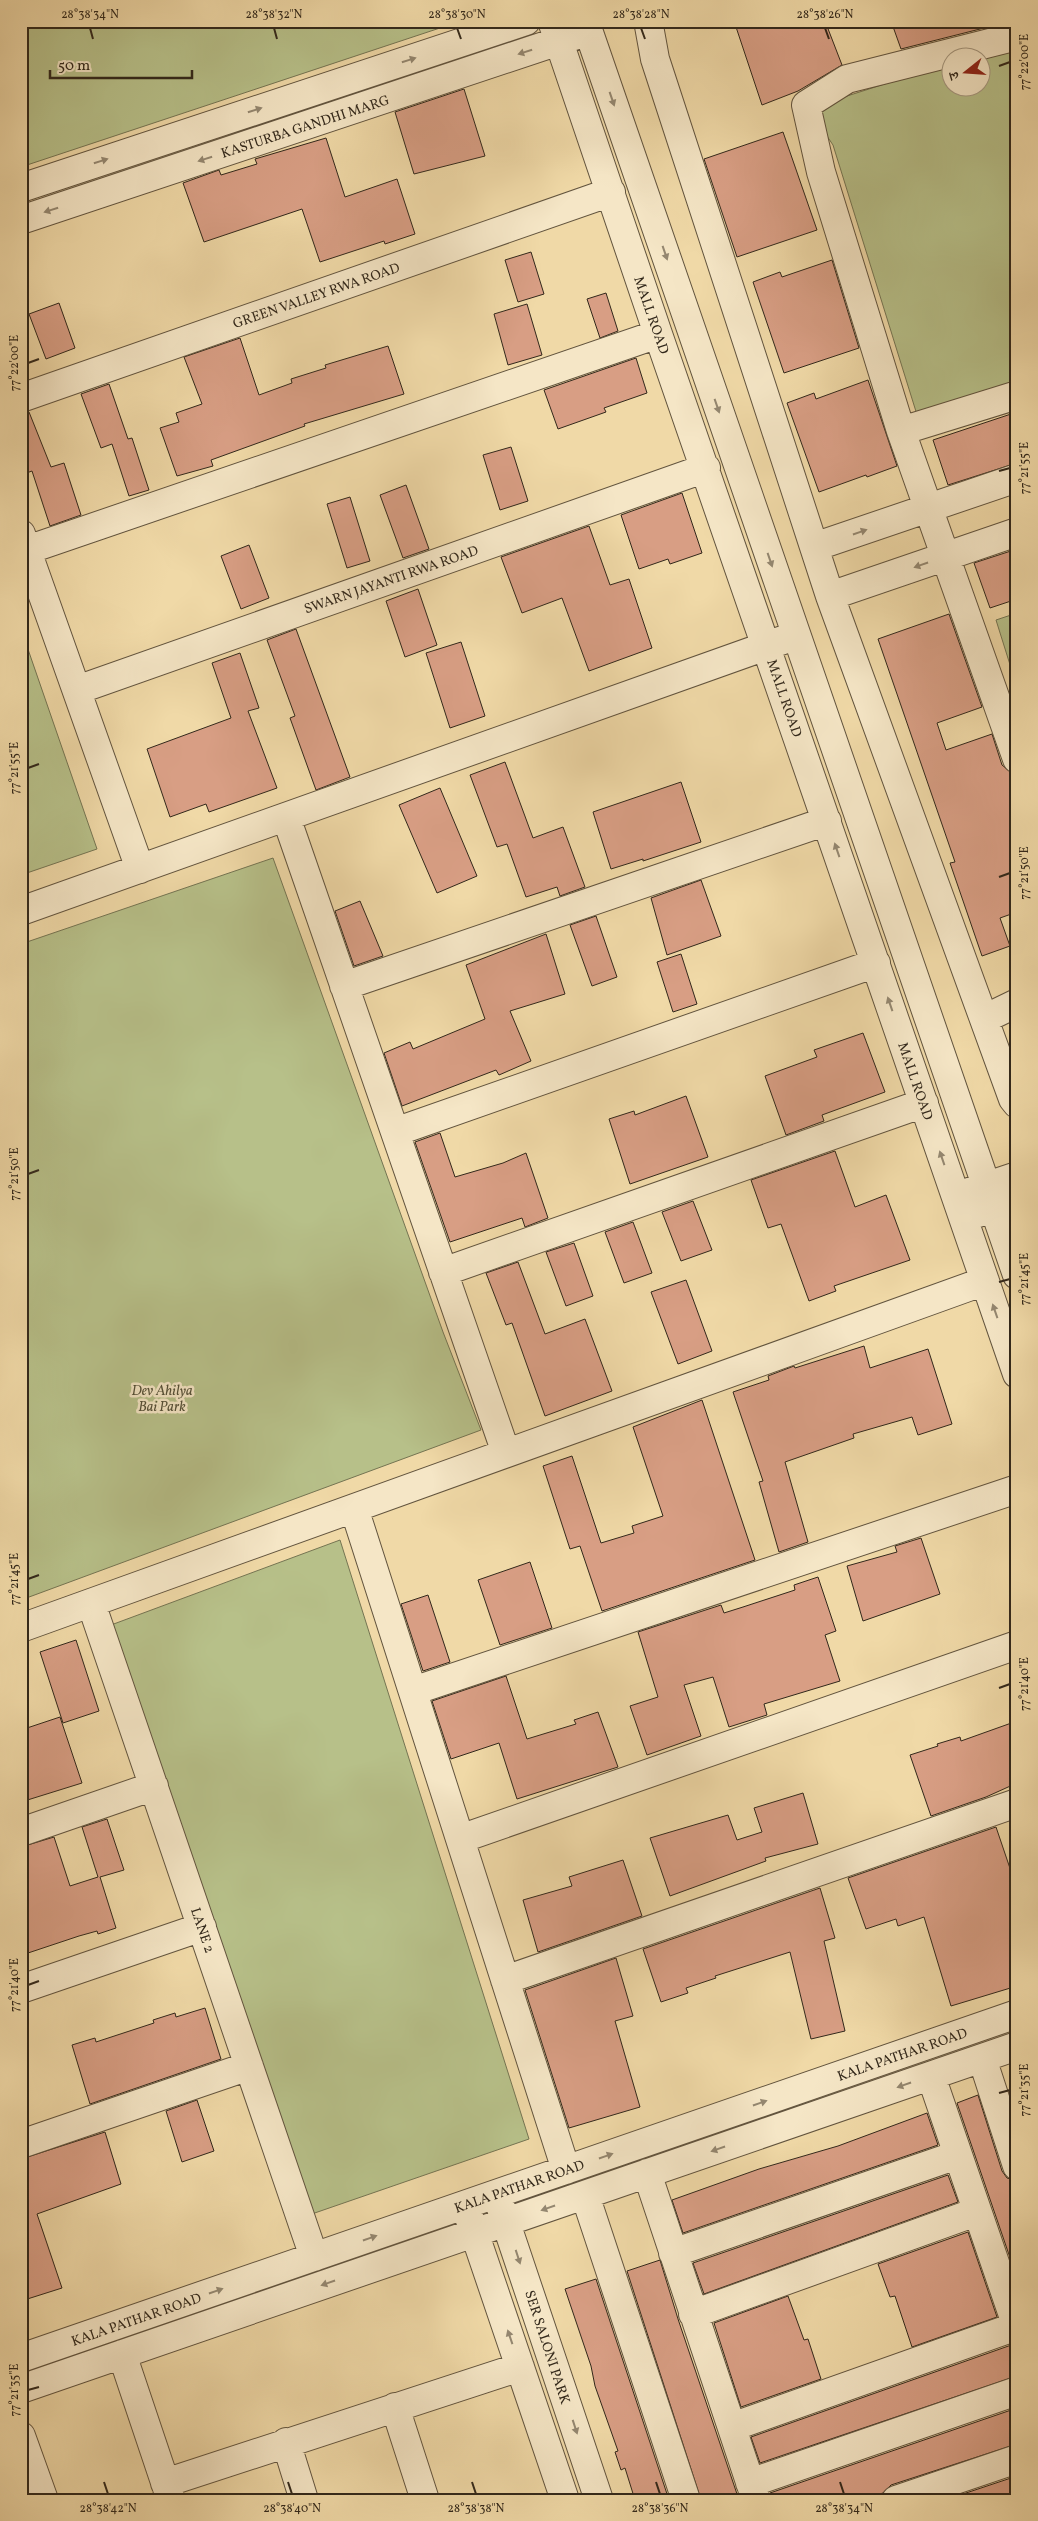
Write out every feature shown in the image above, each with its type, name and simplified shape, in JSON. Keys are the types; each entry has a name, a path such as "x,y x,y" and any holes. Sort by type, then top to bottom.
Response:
{"street":[{"path":"21,188 526,21"},
{"path":"650,21 648,26 655,59 830,596 984,1019 1017,1104"},
{"path":"587,26 796,635 998,1198 1017,1274"},
{"name":"KASTURBA GANDHI MARG","path":"21,220 556,31 587,26"},
{"name":"MALL ROAD","path":"556,31 658,334 706,468 1017,1374"},
{"path":"1017,36 847,79 806,104 821,172 901,431 1017,759"},
{"name":"GREEN VALLEY RWA ROAD","path":"21,398 611,192"},
{"path":"140,869 24,542 658,334"},
{"path":"901,431 1017,395"},
{"name":"SWARN JAYANTI RWA ROAD","path":"77,690 706,468"},
{"path":"814,547 1017,478"},
{"path":"830,596 1017,532"},
{"path":"21,911 796,635"},
{"path":"286,817 506,1453"},
{"path":"344,986 827,820"},
{"path":"395,1132 876,963"},
{"path":"984,1019 1017,1003"},
{"path":"443,1272 924,1103"},
{"path":"960,1207 998,1198 1017,1176"},
{"path":"21,1628 985,1281"},
{"path":"413,1692 1017,1489"},
{"path":"354,1508 566,2170"},
{"name":"LANE 2","path":"91,1603 314,2257"},
{"path":"460,1839 1017,1645"},
{"path":"21,1832 154,1786"},
{"path":"505,1980 1017,1803"},
{"path":"21,1989 202,1927"},
{"name":"KALA PATHAR ROAD","path":"21,2358 1017,2014"},
{"name":"KALA PATHAR ROAD","path":"21,2389 1017,2046"},
{"path":"982,2058 1017,2166"},
{"path":"21,2144 249,2066"},
{"path":"732,2427 1017,2327 976,2212 931,2076"},
{"path":"673,2253 957,2154"},
{"path":"647,2173 753,2491 1017,2390"},
{"name":"SER SALONI PARK","path":"496,2194 599,2500"},
{"path":"585,2195 686,2500"},
{"path":"465,2205 565,2500"},
{"path":"693,2314 976,2212"},
{"path":"122,2354 168,2491 286,2442 520,2367"},
{"path":"395,2407 425,2500"},
{"path":"21,2436 44,2500"},
{"path":"286,2442 304,2500"},
{"path":"896,2500 930,2494 1017,2459"}],"green space":[{"path":"21,21 461,21 21,167"},
{"path":"1017,42 1017,386 918,418 833,145 806,105 819,105 940,66 940,98 990,98 990,54"},
{"path":"1017,613 1017,687 996,620"},
{"path":"21,629 97,849 21,875"},
{"name":"Dev Ahilya Bai Park","path":"273,858 443,1332 481,1430 21,1600 21,944"},
{"path":"340,1540 529,2139 306,2216 111,1625"}],"building":[{"path":"734,21 825,21 842,65 798,91 762,105"},
{"path":"891,21 981,21 984,28 901,49"},
{"path":"464,89 485,156 414,174 395,112"},
{"path":"783,132 817,230 737,257 704,159"},
{"path":"326,138 345,197 397,179 415,234 385,244 384,241 320,262 302,209 204,242 183,183 219,170 221,175 257,164 255,159"},
{"path":"531,252 544,294 518,302 505,260"},
{"path":"832,260 859,348 784,373 753,282 780,272 782,277"},
{"path":"606,293 618,331 600,338 587,299"},
{"path":"59,303 75,348 46,359 29,314"},
{"path":"527,304 542,355 508,365 494,314"},
{"path":"240,338 259,395 292,383 291,379 326,368 325,365 388,346 404,394 304,424 305,426 211,460 213,466 177,476 160,428 179,422 176,413 202,404 184,357"},
{"path":"636,358 647,393 604,408 606,412 558,429 544,390"},
{"path":"868,380 897,466 819,492 787,403 814,393 816,399"},
{"path":"109,384 128,439 132,438 149,490 129,496 112,444 101,448 81,394"},
{"path":"29,412 51,467 64,463 81,515 50,526 32,471 21,475 21,413"},
{"path":"1017,412 1017,463 948,485 933,440"},
{"path":"511,447 528,501 500,510 483,455"},
{"path":"406,485 429,549 403,558 380,495"},
{"path":"682,493 702,553 670,564 668,559 639,569 621,515"},
{"path":"350,497 370,561 347,568 327,504"},
{"path":"589,526 610,585 629,579 652,648 589,671 562,598 522,613 501,557"},
{"path":"249,545 269,598 241,609 221,556"},
{"path":"1017,549 1017,599 990,608 974,563"},
{"path":"418,589 437,645 405,657 386,601"},
{"path":"949,614 982,707 937,723 946,750 992,734 1002,765 1013,774 1017,785 1017,912 1000,918 1010,946 982,956 950,863 955,862 878,639"},
{"path":"296,629 350,777 316,790 290,718 295,716 267,640"},
{"path":"461,642 485,716 450,728 426,653"},
{"path":"240,653 259,708 248,711 277,788 209,812 206,804 170,817 147,749 231,718 212,663"},
{"path":"505,762 533,838 563,827 585,887 560,896 557,887 526,897 507,844 497,847 470,775"},
{"path":"681,782 701,842 643,861 643,859 611,869 593,812"},
{"path":"440,788 477,876 437,893 399,805"},
{"path":"701,880 721,936 667,955 651,898"},
{"path":"360,901 383,956 354,966 335,911"},
{"path":"596,916 617,977 592,986 570,925"},
{"path":"546,934 565,994 510,1011 531,1061 499,1075 496,1070 402,1106 384,1053 410,1042 413,1049 485,1019 466,965"},
{"path":"681,954 697,1004 673,1012 657,962"},
{"path":"863,1033 885,1092 822,1115 824,1121 786,1135 765,1076 817,1057 814,1050"},
{"path":"686,1096 708,1157 630,1184 609,1119 634,1111 635,1115"},
{"path":"440,1133 455,1177 503,1163 526,1153 548,1218 525,1227 522,1218 450,1242 415,1142"},
{"path":"835,1151 855,1207 886,1195 910,1260 834,1286 836,1291 809,1301 781,1224 768,1228 751,1180"},
{"path":"693,1201 712,1250 681,1261 662,1212"},
{"path":"633,1222 652,1273 624,1283 605,1232"},
{"path":"574,1243 593,1296 566,1306 546,1252"},
{"path":"518,1262 545,1334 585,1319 612,1391 545,1416 512,1323 506,1325 486,1273"},
{"path":"686,1280 712,1351 678,1364 651,1292"},
{"path":"864,1346 870,1368 928,1349 952,1424 918,1435 912,1417 853,1434 854,1438 785,1462 808,1542 779,1552 759,1482 763,1481 733,1392 769,1380 768,1376 794,1366 795,1368"},
{"path":"702,1400 755,1560 602,1611 580,1546 570,1549 543,1466 572,1456 601,1543 634,1533 632,1526 663,1516 633,1427"},
{"path":"921,1538 940,1594 863,1621 847,1566 897,1552 895,1546"},
{"path":"530,1562 552,1628 500,1645 478,1580"},
{"path":"818,1577 836,1631 825,1635 840,1681 764,1704 767,1715 729,1727 713,1677 684,1685 701,1736 647,1755 630,1706 658,1697 638,1632 721,1605 724,1613 795,1590 794,1585"},
{"path":"428,1595 450,1662 423,1671 401,1604"},
{"path":"76,1640 99,1711 63,1723 40,1652"},
{"path":"506,1676 527,1739 576,1724 574,1720 598,1712 618,1767 517,1799 499,1743 451,1759 432,1701"},
{"path":"60,1717 82,1783 21,1802 21,1730"},
{"path":"1017,1721 1017,1783 986,1797 931,1816 910,1755 938,1746 937,1744 960,1737 961,1741"},
{"path":"803,1793 818,1844 765,1858 766,1861 670,1896 650,1838 728,1815 737,1840 762,1832 754,1808"},
{"path":"107,1819 124,1870 100,1877 116,1928 98,1934 97,1931 79,1936 28,1953 21,1931 21,1847 54,1837 70,1886 98,1877 82,1827"},
{"path":"996,1827 1017,1889 1017,1986 951,2006 924,1917 898,1926 896,1919 866,1929 848,1878"},
{"path":"623,1860 642,1916 538,1952 523,1900 572,1886 569,1877"},
{"path":"820,1888 835,1938 824,1941 845,2031 811,2039 790,1952 715,1976 716,1978 686,1988 688,1993 661,2002 643,1949"},
{"path":"616,1958 633,2016 615,2021 640,2107 569,2128 525,1990"},
{"path":"205,2008 221,2059 90,2104 72,2045 95,2038 96,2042 154,2023 153,2020 175,2013 176,2017"},
{"path":"1017,2088 1017,2115 1009,2091"},
{"path":"978,2095 1002,2171 1007,2178 1017,2181 1017,2278 957,2103"},
{"path":"197,2100 214,2151 182,2162 166,2111"},
{"path":"927,2113 938,2145 683,2233 672,2200 759,2169 838,2146"},
{"path":"105,2132 121,2184 37,2214 62,2288 21,2301 21,2159"},
{"path":"948,2175 958,2202 704,2294 693,2263"},
{"path":"968,2232 997,2317 912,2347 895,2296 890,2297 878,2264"},
{"path":"660,2260 739,2500 701,2500 627,2271"},
{"path":"596,2279 669,2500 635,2500 625,2468 621,2470 615,2452 618,2451 595,2386 591,2366 565,2289"},
{"path":"788,2296 804,2340 808,2339 821,2379 741,2407 714,2323"},
{"path":"1017,2343 1017,2376 760,2463 751,2437"},
{"path":"1017,2408 1017,2444 891,2485 883,2493 859,2500 771,2500 770,2493"},
{"path":"1017,2476 1017,2500 945,2500"}]}
